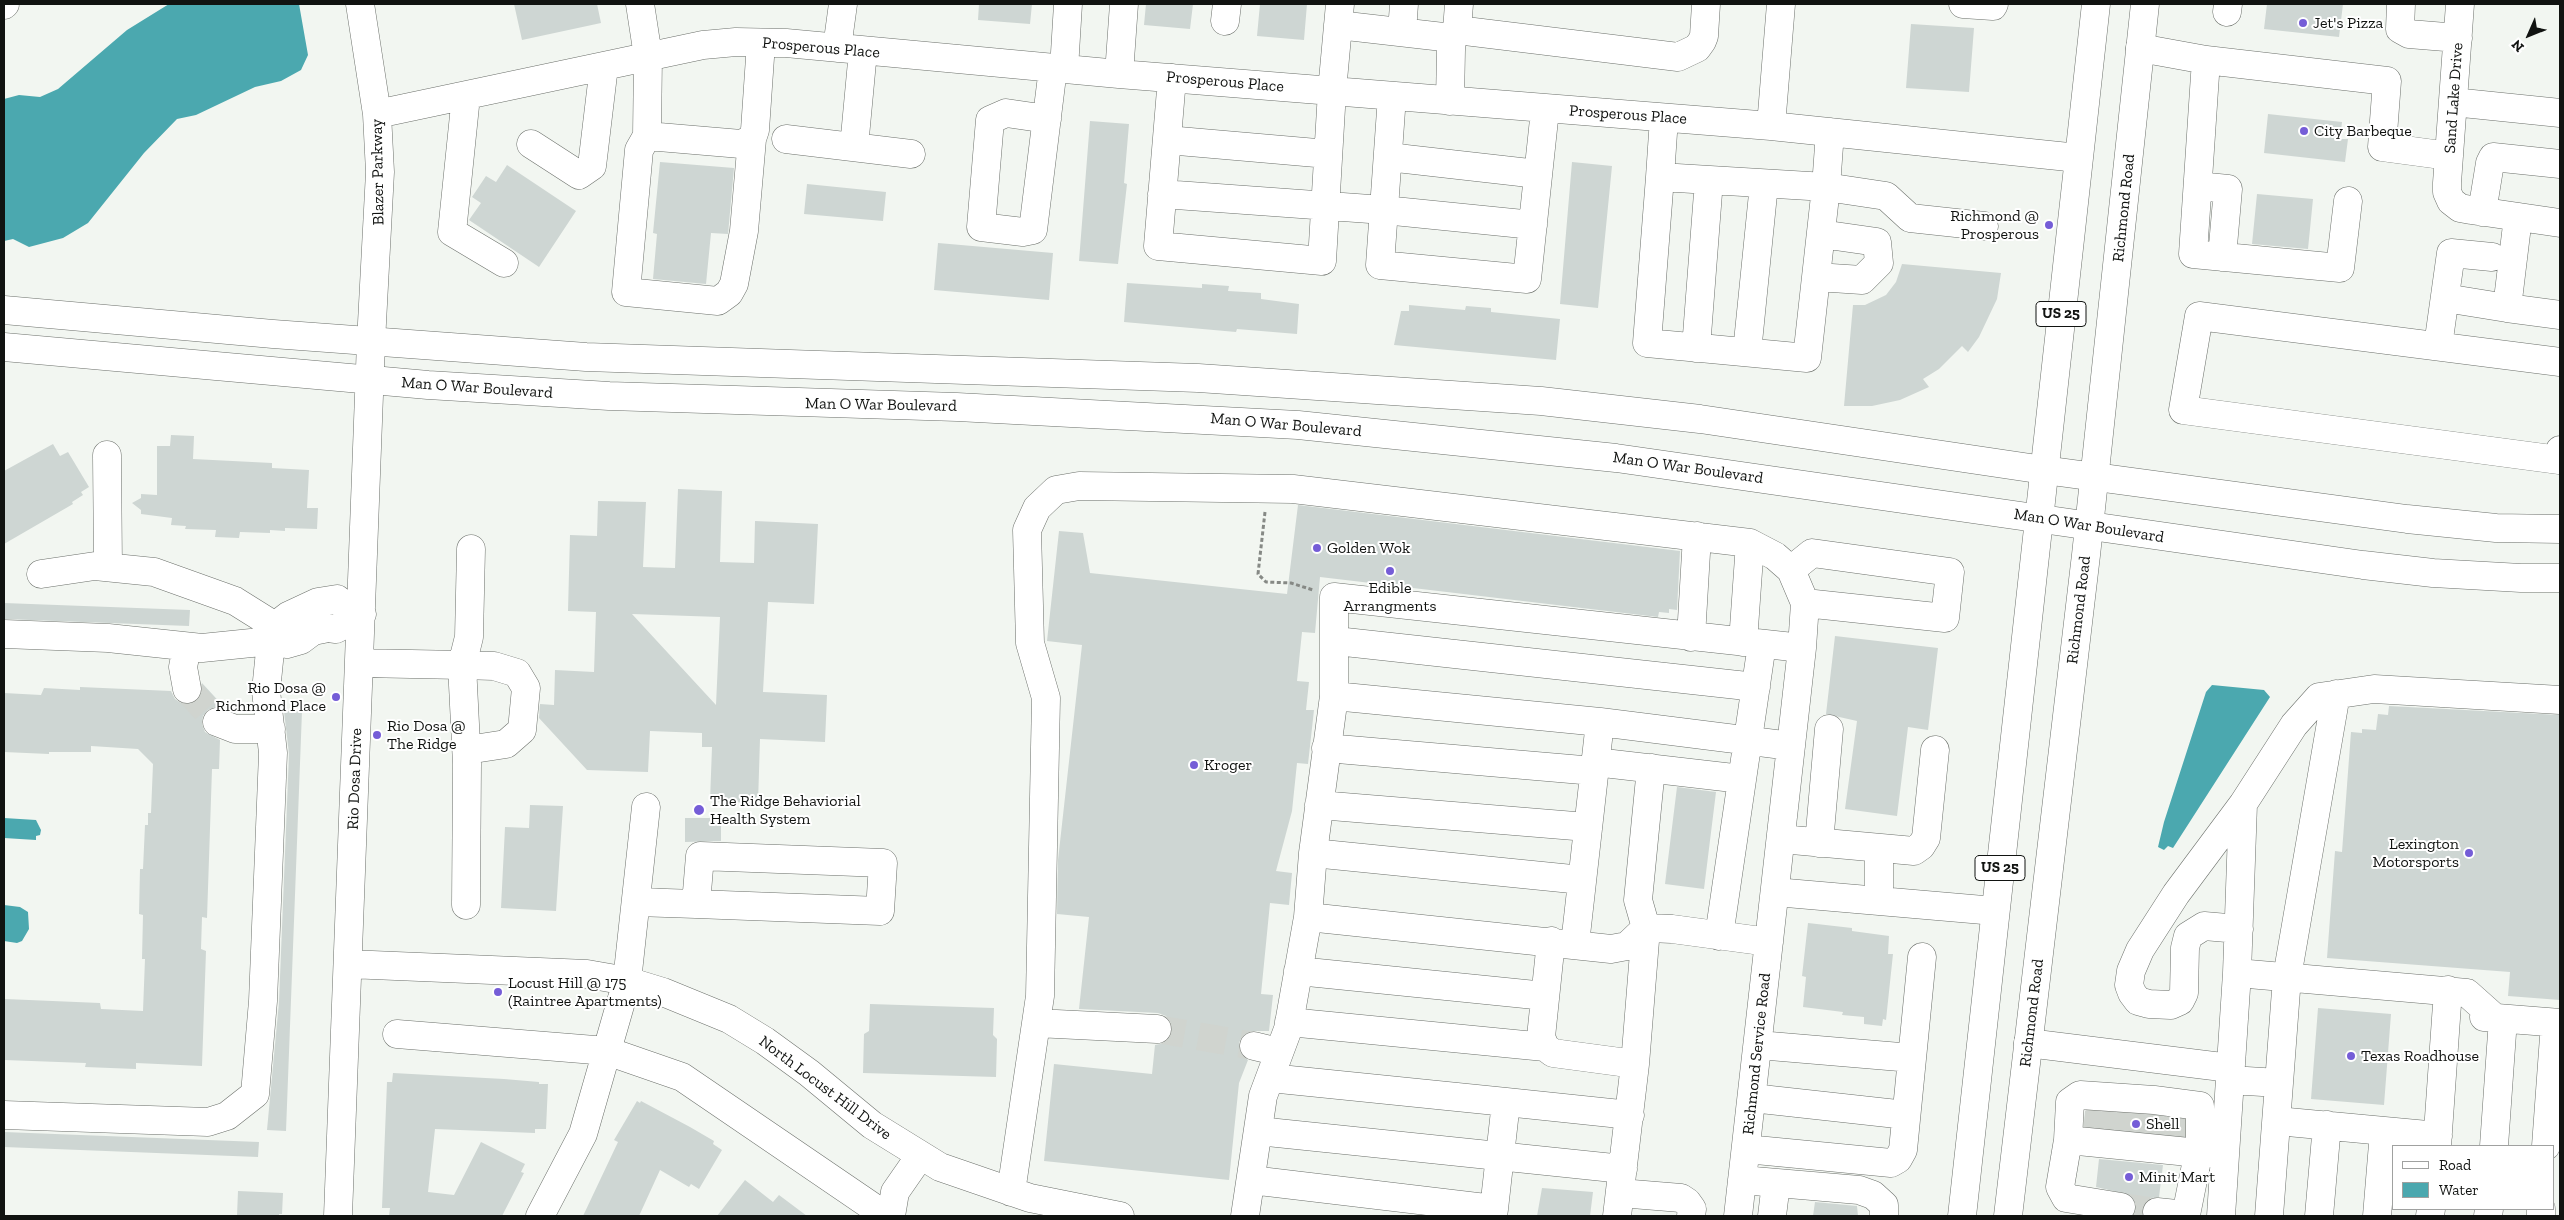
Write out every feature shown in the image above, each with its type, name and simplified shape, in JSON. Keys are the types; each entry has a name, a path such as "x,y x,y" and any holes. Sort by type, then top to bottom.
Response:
{"main road":[{"name":"Blazer Parkway","path":"360,4 377,114 380,172 380,216 371,342"},
{"path":"640,4 648,56 647,136 639,150 626,292 718,301 729,293 734,284 744,231 752,139 755,130 761,43"},
{"path":"843,4 850,50 854,147"},
{"path":"1047,119 1059,69 1068,4"},
{"path":"1119,74 1124,4"},
{"path":"1402,32 1404,4"},
{"path":"1172,78 1158,246 1322,261 1332,91 1339,15 1402,32 1456,24 1678,57 1697,48 1702,41 1706,4"},
{"path":"1771,126 1781,4"},
{"path":"1963,4 1994,4"},
{"name":"US 25","path":"1962,1216 2096,4"},
{"name":"Richmond Road","path":"2008,1216 2095,476 2145,4"},
{"path":"2401,4 2400,29 2409,34 2458,38"},
{"name":"Sand Lake Drive","path":"2460,4 2447,192 2450,201 2460,208 2482,212"},
{"path":"1450,101 1456,24"},
{"name":"Prosperous Place","path":"377,114 702,46 761,43 1545,110 1771,126 2078,158"},
{"path":"2140,48 2206,60 2388,81 2382,147 2449,156"},
{"path":"2206,60 2193,254 2340,268 2348,201"},
{"path":"531,144 579,175 592,166 604,66"},
{"path":"466,96 452,232 504,263"},
{"path":"1392,96 1380,266 1527,279 1545,110"},
{"path":"2454,102 2560,113"},
{"path":"1664,118 1647,343 1808,358 1830,132"},
{"path":"647,136 742,144 752,139"},
{"path":"786,139 911,154"},
{"path":"1167,140 1328,154"},
{"path":"1388,157 1538,174"},
{"path":"2560,164 2493,157 2490,163 2482,212 2560,223"},
{"path":"1660,177 1826,187 1886,196 1910,218 1984,226"},
{"path":"1696,348 1710,180"},
{"path":"1747,352 1764,184"},
{"path":"1162,194 1325,205 1533,225"},
{"path":"2507,308 2518,217"},
{"path":"1816,277 1862,280 1879,263 1877,242 1821,234"},
{"path":"2438,346 2451,253 2492,257"},
{"path":"2445,298 2560,314"},
{"path":"4,310 371,342 586,357 712,363 1198,378 1521,400 1700,418 2044,470 2407,520 2496,528 2560,529"},
{"path":"2560,362 2199,316 2183,410 2560,457"},
{"name":"Rio Dosa Drive","path":"338,1216 360,664 357,613 371,380 371,342"},
{"name":"Man O War Boulevard","path":"4,347 371,380 609,396 967,407 1298,424 1616,458 1985,509 2089,528 2416,571 2521,578 2560,578"},
{"path":"107,455 108,567"},
{"path":"1011,1192 1040,996 1046,698 1030,643 1028,530 1038,508 1056,490 1078,486 1293,489 1750,543 1775,556 1791,570 1805,603 1945,618 1950,572 1812,553 1791,570"},
{"path":"1691,637 1696,536"},
{"path":"1720,936 1756,687 1750,543"},
{"path":"466,906 467,750 462,665 469,637 471,549"},
{"path":"41,574 95,566 154,572 235,601 273,634"},
{"path":"1245,1216 1263,1096 1270,1078 1266,1049 1289,1022 1308,916 1313,853 1334,696 1336,641 1334,597 1802,648"},
{"path":"4,1114 208,1122 227,1116 241,1107 254,1094 262,1001 274,753 266,691 273,634 288,616 318,602 337,599 357,613"},
{"name":"Richmond Service Road","path":"1738,1216 1802,648 1805,603"},
{"path":"4,634 108,638 202,648 273,634"},
{"path":"1336,641 1756,687"},
{"path":"187,647 183,666 187,689"},
{"path":"360,664 494,666 517,673 526,688 522,730 506,744 467,750"},
{"path":"2239,929 2204,926 2188,936 2184,993 2180,1000 2171,1005 2150,1004 2138,1001 2132,994 2129,985 2140,950 2176,894 2242,804 2294,725 2319,697 2374,689 2560,700"},
{"path":"2269,1216 2287,977 2336,694"},
{"path":"1334,696 1600,722 1791,746"},
{"path":"217,722 235,729 271,729"},
{"path":"1545,1047 1541,1037 1545,996 1582,880 1600,722"},
{"path":"1819,843 1829,729"},
{"path":"1326,748 1594,767 1652,768 1742,779"},
{"path":"1781,839 1879,849 1914,850 1921,846 1926,838 1935,750"},
{"path":"1620,1193 1630,1115 1646,928 1638,900 1652,768"},
{"path":"2157,1212 2186,1215 2212,1153 2230,1074 2239,929 2242,804"},
{"path":"1319,805 1587,827"},
{"path":"540,1216 583,1134 627,981 646,807"},
{"path":"1879,849 1879,901"},
{"path":"1313,853 1582,880"},
{"path":"636,902 880,911 883,863 700,856 696,904"},
{"path":"1775,892 1995,911"},
{"path":"1308,916 1563,942 1611,949 1627,946 1646,928 1672,929 1769,942"},
{"path":"1746,1149 1891,1163 1898,1159 1903,1150 1922,957"},
{"name":"North Locust Hill Drive","path":"348,964 535,970 587,974 627,981 663,992 729,1019 809,1073 872,1125 940,1167 1011,1192 1120,1216"},
{"path":"1298,971 1545,996"},
{"path":"2237,974 2287,977 2447,1002 2499,1018 2558,1023 2546,1145"},
{"path":"2277,1121 2384,1132 2438,1141 2447,1002"},
{"path":"2494,1145 2499,1018"},
{"path":"1289,1022 1545,1047 1553,1053 1635,1064"},
{"path":"1036,1023 1157,1029"},
{"path":"398,1034 607,1051 682,1077 886,1216"},
{"path":"2028,1043 2158,1060 2279,1083"},
{"path":"1758,1045 1912,1058"},
{"path":"2137,1123 2158,1060"},
{"path":"1270,1078 1630,1115"},
{"path":"2121,1206 2066,1198 2060,1187 2068,1140 2070,1102 2080,1095 2137,1123 2212,1153"},
{"path":"1752,1098 1906,1115"},
{"path":"1251,1180 1494,1213 1506,1102"},
{"path":"2068,1140 2200,1106 2212,1153 2221,1216"},
{"path":"2320,1216 2327,1125"},
{"path":"1258,1131 1500,1158 1620,1193 1681,1198 1692,1209 1692,1216"},
{"path":"2377,1216 2384,1132"},
{"path":"891,1216 895,1192 920,1156"},
{"path":"1742,1180 1860,1190 1873,1195 1884,1205 1884,1216"},
{"path":"1772,1216 1776,1183"}],"path":[{"path":"1269,489 1258,560 1258,574 1266,582 1291,583 1334,597"}],"water":[{"path":"169,4 299,4 308,55 301,70 281,81 255,87 196,115 177,119 144,153 88,223 63,238 29,247 13,239 4,241 4,99 19,95 40,97 58,89 127,30"},
{"path":"2212,685 2264,690 2270,697 2173,848 2168,846 2164,850 2158,847 2164,822 2206,692"},
{"path":"4,818 36,820 41,830 40,835 36,836 36,840 4,838"},
{"path":"4,905 20,907 28,912 29,929 22,941 17,943 4,941"}],"building":[{"path":"514,4 597,4 601,23 522,40"},
{"path":"979,4 1032,4 1030,24 978,20"},
{"path":"1146,4 1193,4 1190,29 1144,25"},
{"path":"1260,4 1307,4 1304,40 1257,36"},
{"name":"Jet's Pizza","path":"2267,4 2343,4 2339,37 2264,29"},
{"path":"1911,24 1974,28 1969,92 1906,88"},
{"name":"City Barbeque","path":"2268,114 2342,122 2340,139 2348,139 2345,162 2264,153"},
{"path":"1090,121 1129,124 1124,183 1127,184 1118,264 1079,261"},
{"path":"660,162 734,168 728,234 711,233 706,284 653,279 657,234 653,233"},
{"path":"1572,162 1612,166 1598,308 1560,304"},
{"path":"507,165 576,211 539,267 469,220 481,203 472,197 486,176 496,182"},
{"path":"807,184 886,192 883,221 804,214"},
{"path":"2257,194 2313,199 2308,249 2252,244"},
{"path":"938,243 1053,253 1049,300 934,290"},
{"path":"1902,264 2001,273 1997,299 1979,337 1968,352 1962,346 1939,369 1923,379 1929,387 1900,400 1872,406 1844,406 1853,305 1865,305 1886,295 1896,282"},
{"path":"1127,283 1202,288 1202,284 1229,286 1228,291 1261,293 1261,299 1299,304 1297,334 1237,329 1236,332 1124,322"},
{"path":"1409,305 1465,310 1466,306 1491,308 1491,312 1560,319 1556,360 1394,345 1401,311 1409,311"},
{"path":"171,435 194,436 193,459 272,463 272,468 309,470 307,508 318,508 317,529 285,528 285,531 270,530 270,533 240,532 239,538 215,537 216,530 185,529 186,526 171,525 172,518 141,514 141,510 132,503 141,498 141,494 157,495 157,446 170,446"},
{"path":"53,444 60,456 68,452 89,487 81,492 83,495 72,502 73,504 4,544 4,471"},
{"path":"678,489 722,491 720,562 754,563 755,521 818,524 814,604 768,602 763,692 827,695 825,742 760,739 758,803 710,801 712,747 702,747 702,733 650,731 648,772 587,770 539,718 540,704 554,705 555,670 594,672 596,612 568,611 570,535 597,536 598,501 646,502 643,567 675,568","holes":["632,614 720,617 716,705"]},
{"path":"1298,505 1680,551 1677,610 1669,609 1669,613 1659,612 1658,617 1320,577 1315,633 1302,632 1297,681 1309,682 1306,710 1314,710 1308,764 1297,763 1292,811 1276,871 1292,873 1289,905 1270,903 1261,994 1273,995 1269,1031 1249,1031 1242,1036 1239,1043 1239,1051 1248,1060 1239,1083 1229,1180 1044,1161 1054,1064 1152,1074 1155,1045 1165,1043 1173,1029 1171,1021 1166,1016 1158,1013 1079,1009 1089,917 1057,914 1058,860 1082,645 1047,641 1059,531 1083,533 1090,573 1287,594"},
{"path":"4,603 190,610 189,626 4,619"},
{"path":"1835,636 1938,648 1928,730 1908,727 1897,816 1845,809 1857,721 1826,714"},
{"path":"202,683 225,708 215,707 208,710 203,716 202,724 205,732 220,740 219,769 212,769 207,918 202,917 201,949 206,951 202,1066 136,1063 136,1069 85,1067 86,1063 4,1060 5,999 100,1003 101,1009 143,1011 145,959 142,959 143,915 139,914 140,869 143,869 145,825 148,825 148,813 151,813 153,764 138,749 91,746 91,752 49,752 49,754 4,752 4,693 41,695 44,688 80,690 80,687 171,691 175,699 181,703 189,704 197,701 201,695"},
{"name":"Lexington Motorsports","path":"2389,706 2560,715 2560,1000 2508,996 2510,972 2327,958 2335,851 2342,852 2351,732 2362,733 2362,729 2376,730 2378,714 2388,715"},
{"path":"284,711 302,711 286,1131 267,1130 279,1002 289,754"},
{"path":"1677,787 1716,792 1704,889 1665,884"},
{"path":"530,805 563,806 556,911 501,908 505,827 529,828"},
{"path":"685,818 721,818 721,841 685,842"},
{"path":"1808,923 1852,928 1852,931 1889,936 1888,954 1893,954 1886,1020 1883,1019 1882,1026 1864,1024 1864,1017 1842,1015 1843,1012 1803,1007 1806,977 1802,976"},
{"path":"870,1004 994,1008 993,1035 997,1039 996,1077 863,1073 864,1034 869,1031"},
{"name":"Texas Roadhouse","path":"2318,1008 2391,1014 2384,1105 2311,1099"},
{"path":"393,1073 504,1079 548,1084 546,1129 535,1129 535,1133 435,1129 428,1192 454,1195 481,1142 525,1164 521,1172 524,1173 502,1216 389,1216 390,1208 382,1208 387,1082 392,1082"},
{"path":"637,1101 640,1103 641,1101 690,1127 714,1141 713,1144 722,1150 699,1189 691,1184 689,1187 660,1170 639,1216 583,1216 618,1142 614,1140"},
{"path":"2085,1111 2184,1120 2184,1136 2084,1126"},
{"path":"4,1132 259,1142 258,1157 4,1147"},
{"name":"Minit Mart","path":"2099,1159 2163,1165 2159,1197 2151,1198 2145,1202 2142,1212 2136,1211 2136,1202 2130,1195 2096,1187"},
{"path":"745,1180 773,1202 779,1195 807,1216 717,1216"},
{"path":"1542,1188 1593,1192 1590,1216 1537,1216"},
{"path":"238,1191 283,1193 282,1214 279,1214 279,1216 237,1216"},
{"path":"1815,1202 1857,1206 1858,1216 1813,1216"}],"tunnel":[{"path":"187,689 217,722"},
{"path":"1157,1029 1254,1046"},
{"path":"2097,1131 2100,1108"},
{"path":"2123,1134 2125,1111"},
{"path":"2149,1138 2152,1114"},
{"path":"2173,1140 2174,1117"},
{"path":"2121,1207 2157,1212"}],"place":[{"name":"Jet's Pizza","path":"2303,23"},
{"name":"City Barbeque","path":"2304,131"},
{"name":"Richmond @ Prosperous","path":"2049,225"},
{"name":"Golden Wok","path":"1317,548"},
{"name":"Edible Arrangments","path":"1390,571"},
{"name":"Rio Dosa @ Richmond Place","path":"336,697"},
{"name":"Rio Dosa @ The Ridge","path":"377,735"},
{"name":"Kroger","path":"1194,765"},
{"name":"The Ridge Behaviorial Health System","path":"699,810"},
{"name":"Lexington Motorsports","path":"2469,853"},
{"name":"Locust Hill @ 175 (Raintree Apartments)","path":"498,992"},
{"name":"Texas Roadhouse","path":"2351,1056"},
{"name":"Shell","path":"2136,1124"},
{"name":"Minit Mart","path":"2129,1177"}]}
